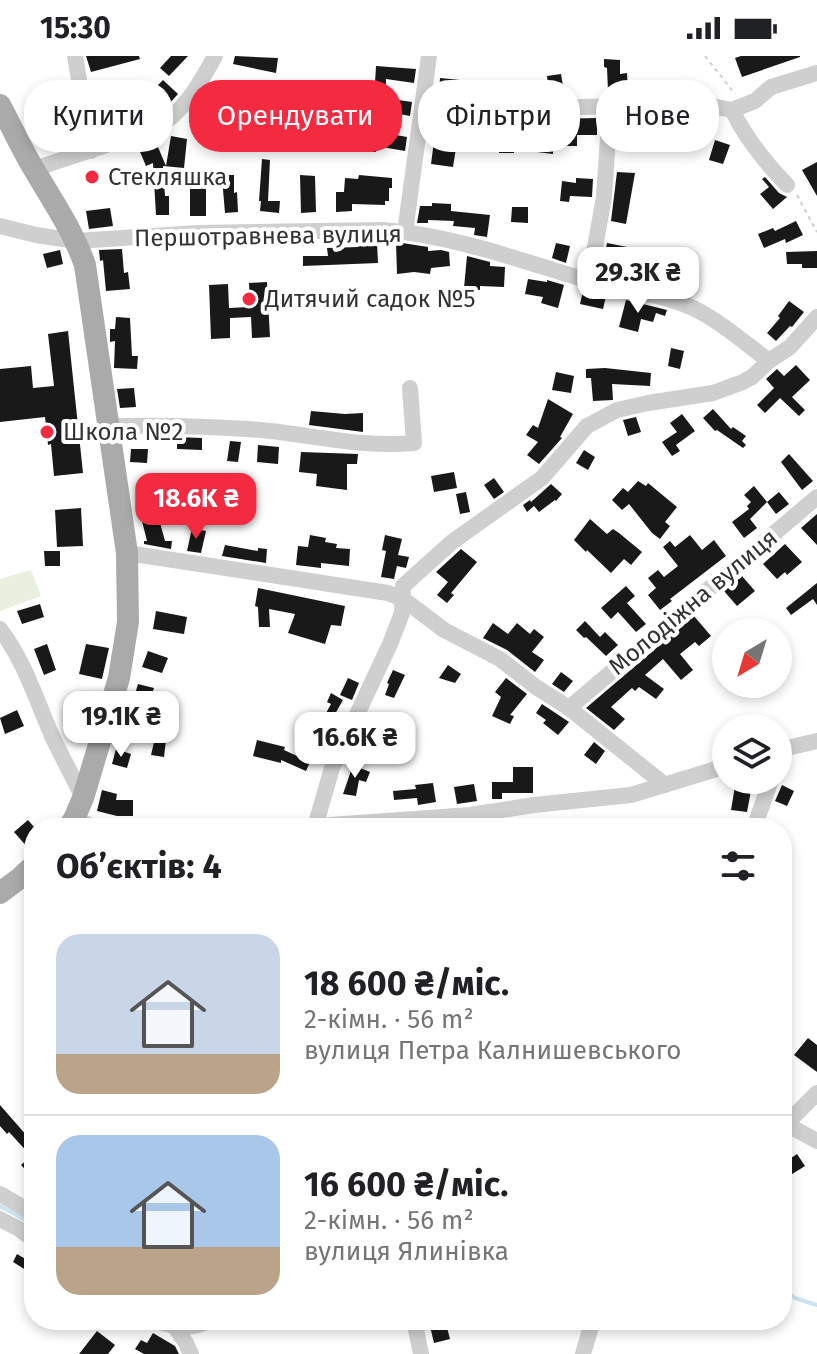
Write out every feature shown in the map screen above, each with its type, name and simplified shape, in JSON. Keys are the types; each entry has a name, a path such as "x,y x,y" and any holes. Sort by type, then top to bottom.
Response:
{"main road":[{"path":"0,105 76,241 85,265 127,553 128,622 119,678 83,798 74,818"},
{"path":"0,893 24,874"}],"street":[{"path":"75,56 79,80"},
{"path":"173,117 190,98 215,56"},
{"path":"426,80 429,56"},
{"path":"719,107 732,110 755,101 771,87 817,73"},
{"path":"732,110 742,131 766,164 787,185"},
{"path":"405,232 418,142"},
{"path":"34,169 88,152"},
{"path":"589,281 604,197 607,152"},
{"name":"Першотравнева вулиця","path":"0,226 76,241 198,233 405,232 521,259 589,281 654,294 694,309 769,361"},
{"path":"318,818 332,768 402,613 403,586 452,542 542,478 587,426 617,410 713,393 752,377 790,347 817,317"},
{"path":"108,426 261,430 386,446 414,443 410,388"},
{"name":"Молодіжна вулиця","path":"569,708 817,497"},
{"path":"127,553 388,593 403,599 444,630 500,659 569,708 665,785"},
{"path":"0,629 33,685 51,733 83,798"},
{"path":"792,747 817,741"},
{"path":"483,818 534,805 631,795 712,770"},
{"path":"758,818 766,794"},
{"path":"792,1116 817,1093"},
{"path":"792,1128 817,1141"},
{"path":"0,1194 24,1208"},
{"path":"0,1219 24,1234"},
{"path":"177,1330 191,1354"},
{"path":"416,1330 421,1354"},
{"path":"583,1354 590,1330"}],"path":[{"path":"705,56 736,94 732,110"},
{"path":"787,185 798,196 817,232"}],"green space":[{"path":"31,570 41,596 0,611 0,579"}],"building":[{"path":"86,56 139,56 140,59 91,72"},
{"path":"171,56 188,56 169,76 160,68"},
{"path":"235,56 278,58 276,73 233,64"},
{"path":"800,57 742,77 735,58"},
{"path":"604,59 620,60 620,74 627,73 627,80 608,80 607,68 604,67"},
{"path":"376,66 416,69 414,83 375,80"},
{"path":"561,74 562,80 547,80 547,76"},
{"path":"402,101 412,102 410,116 402,114"},
{"path":"580,118 596,118 596,135 580,135"},
{"path":"173,136 187,139 184,168 163,166 169,215 156,215 153,163 146,166 140,152 160,152 166,166 168,152 173,152"},
{"path":"402,136 407,137 405,151 402,150"},
{"path":"719,141 730,145 723,164 709,160 711,152 719,152"},
{"path":"433,152 455,152 453,167 431,164"},
{"path":"262,159 270,160 268,201 280,201 279,213 260,211"},
{"path":"817,162 817,196 802,170"},
{"path":"617,172 635,173 626,224 611,221"},
{"path":"224,175 234,175 238,212 225,213"},
{"path":"300,175 315,176 316,212 301,213"},
{"path":"359,175 392,178 389,201 385,201 385,205 352,204 352,211 336,212 336,192 344,192 345,178 358,179"},
{"path":"190,177 206,177 206,216 190,216"},
{"path":"765,177 779,193 787,197 773,209 760,194 769,187 762,179"},
{"path":"576,178 593,179 592,197 570,196 569,202 560,201 562,181 576,183"},
{"path":"432,203 451,204 451,211 490,215 487,237 474,235 475,228 453,226 454,221 428,220 428,223 417,223 420,206 432,206"},
{"path":"512,207 528,207 528,223 511,222"},
{"path":"110,208 113,226 89,229 86,211"},
{"path":"796,221 803,235 764,248 758,234 773,228 775,231"},
{"path":"377,242 378,263 303,266 303,256 328,256 327,248 358,247 358,243"},
{"path":"396,242 428,247 428,251 449,252 450,266 431,268 430,274 397,274"},
{"path":"556,243 570,246 566,263 552,258"},
{"path":"607,243 632,248 631,258 617,257 610,268 603,267"},
{"path":"122,249 124,273 128,272 130,289 106,291 99,250"},
{"path":"60,250 63,264 47,268 43,254"},
{"path":"817,251 817,268 787,264 786,252"},
{"path":"467,256 490,262 490,266 505,267 504,287 464,288"},
{"path":"528,279 564,285 558,308 541,303 543,297 525,294"},
{"path":"267,282 270,337 252,338 251,317 230,318 230,338 211,339 209,285 228,284 229,308 250,307 249,283"},
{"path":"583,291 606,296 603,309 580,304"},
{"path":"626,300 667,310 665,316 656,313 653,322 641,319 638,332 619,327"},
{"path":"789,301 804,312 776,341 767,333"},
{"path":"116,317 130,318 132,356 138,356 137,369 114,368 115,341 110,342 110,329 115,329"},
{"path":"68,331 83,473 54,476 45,417 0,422 0,369 31,366 33,388 54,386 48,334"},
{"path":"671,348 684,351 680,369 668,366"},
{"path":"796,365 810,380 792,397 805,410 799,416 780,398 765,413 757,405 774,388 766,379 777,369 784,376"},
{"path":"586,369 651,373 650,386 612,384 613,400 593,401 591,378 586,378"},
{"path":"556,372 574,376 571,393 552,390"},
{"path":"134,388 136,407 120,408 117,389"},
{"path":"548,399 573,414 562,438 539,464 527,455 538,442 526,435 533,425 538,428"},
{"path":"713,409 731,429 733,427 746,436 742,441 746,445 743,448 715,431 703,418"},
{"path":"311,411 363,413 363,432 309,425"},
{"path":"682,414 695,431 676,445 680,451 672,456 662,442 677,432 670,423"},
{"path":"636,417 641,432 628,436 623,420"},
{"path":"177,437 202,438 202,450 177,449"},
{"path":"230,441 241,442 238,462 227,461"},
{"path":"258,445 279,447 278,464 257,462"},
{"path":"131,449 148,449 147,463 130,462"},
{"path":"584,450 595,457 588,470 576,463"},
{"path":"301,452 358,454 357,464 347,464 347,490 316,486 317,474 299,472"},
{"path":"789,454 813,481 802,490 781,462"},
{"path":"454,472 457,488 434,492 431,476"},
{"path":"494,478 504,492 494,499 484,485"},
{"path":"638,481 646,486 648,483 677,507 665,522 670,526 660,539 629,504 622,510 612,500 623,488 628,492"},
{"path":"551,484 562,494 556,501 539,512 534,506 527,512 523,505"},
{"path":"754,486 767,502 750,519 757,528 744,538 732,522 749,509 747,506 751,502 744,495"},
{"path":"466,492 470,512 460,514 456,494"},
{"path":"779,492 789,504 776,514 767,502"},
{"path":"81,508 83,546 57,547 55,510"},
{"path":"156,508 165,541 172,541 171,549 144,544 147,541 140,513"},
{"path":"817,514 817,545 801,528"},
{"path":"590,519 607,534 613,529 642,552 631,565 624,559 611,573 574,540"},
{"path":"192,528 206,531 201,553 187,551"},
{"path":"310,535 326,538 325,542 337,544 336,548 350,549 349,566 321,563 321,568 296,565 298,546 308,547"},
{"path":"385,535 402,539 398,555 409,557 406,568 397,566 394,579 381,577 386,551 382,550"},
{"path":"690,535 702,550 714,540 726,556 660,610 648,595 656,588 648,578 658,570 664,577 678,566 663,547 670,541 675,547"},
{"path":"785,544 802,562 777,579 763,564"},
{"path":"225,545 258,551 258,548 267,549 266,563 222,556"},
{"path":"461,549 477,562 451,593 454,595 447,603 437,595 448,582 436,572"},
{"path":"44,551 60,551 60,566 45,566"},
{"path":"742,576 755,591 737,606 724,591"},
{"path":"817,583 817,605 813,599 791,615 786,608"},
{"path":"626,586 635,596 627,603 646,624 636,632 618,612 611,619 601,608"},
{"path":"258,588 345,606 341,626 331,625 325,644 288,633 295,614 269,609 270,627 259,627 258,607 255,606"},
{"path":"40,604 44,617 22,624 17,611"},
{"path":"156,611 187,617 184,634 153,629"},
{"path":"694,616 711,636 699,646 695,642 680,654 693,670 681,680 663,659 645,675 664,689 656,699 639,687 635,691 632,688 611,707 625,719 614,730 586,708"},
{"path":"585,621 600,637 605,632 618,645 606,656 576,630"},
{"path":"493,623 508,634 517,623 530,634 534,629 544,637 532,652 544,660 535,672 507,650 483,638"},
{"path":"47,644 56,670 44,675 34,649"},
{"path":"86,644 109,648 102,679 79,674"},
{"path":"148,651 168,658 162,673 142,667"},
{"path":"448,665 461,674 455,683 439,678"},
{"path":"393,670 405,675 394,698 385,695"},
{"path":"561,672 573,681 564,692 552,684"},
{"path":"348,678 359,683 352,700 340,695"},
{"path":"506,678 527,694 510,715 514,716 510,724 492,716 501,697 495,692"},
{"path":"138,684 154,688 147,709 132,704"},
{"path":"331,693 343,700 335,714 343,718 326,754 314,749 322,728 319,726 331,704 327,702"},
{"path":"542,704 569,722 558,735 536,713"},
{"path":"162,708 173,711 164,739 164,757 151,755"},
{"path":"17,710 24,726 5,734 0,718"},
{"path":"372,714 386,720 376,744 364,740"},
{"path":"257,740 285,747 284,750 310,762 306,771 281,760 281,763 253,756"},
{"path":"594,742 605,751 596,764 584,755"},
{"path":"116,749 131,754 127,768 112,764"},
{"path":"353,765 370,772 366,782 359,780 356,796 343,794"},
{"path":"513,767 533,767 533,793 502,793 502,799 492,799 492,782 513,782"},
{"path":"433,783 436,802 418,805 417,798 394,800 393,791 416,789 415,785"},
{"path":"474,784 477,801 457,804 454,787"},
{"path":"102,790 117,794 116,800 133,800 133,816 97,811"},
{"path":"794,791 787,806 775,801 778,794 792,794"},
{"path":"734,794 750,794 747,812 731,810"},
{"path":"24,823 24,843 14,832"},
{"path":"808,1038 817,1045 817,1072 794,1055"},
{"path":"0,1105 24,1133 24,1148 9,1132 7,1134 0,1126"},
{"path":"797,1154 805,1166 792,1174 792,1157"},
{"path":"17,1254 24,1258 24,1269 13,1262"},
{"path":"431,1330 448,1330 450,1339 434,1343"},
{"path":"97,1331 115,1345 108,1354 79,1354"},
{"path":"153,1333 175,1346 179,1354 144,1354 135,1349 141,1340 147,1343"}],"waterway":[{"path":"0,1206 24,1219"},
{"path":"792,1296 817,1305"}],"place":[{"name":"Стекляшка","path":"92,177"},
{"name":"Дитячий садок №5","path":"249,299"},
{"name":"Школа №2","path":"47,432"}]}
